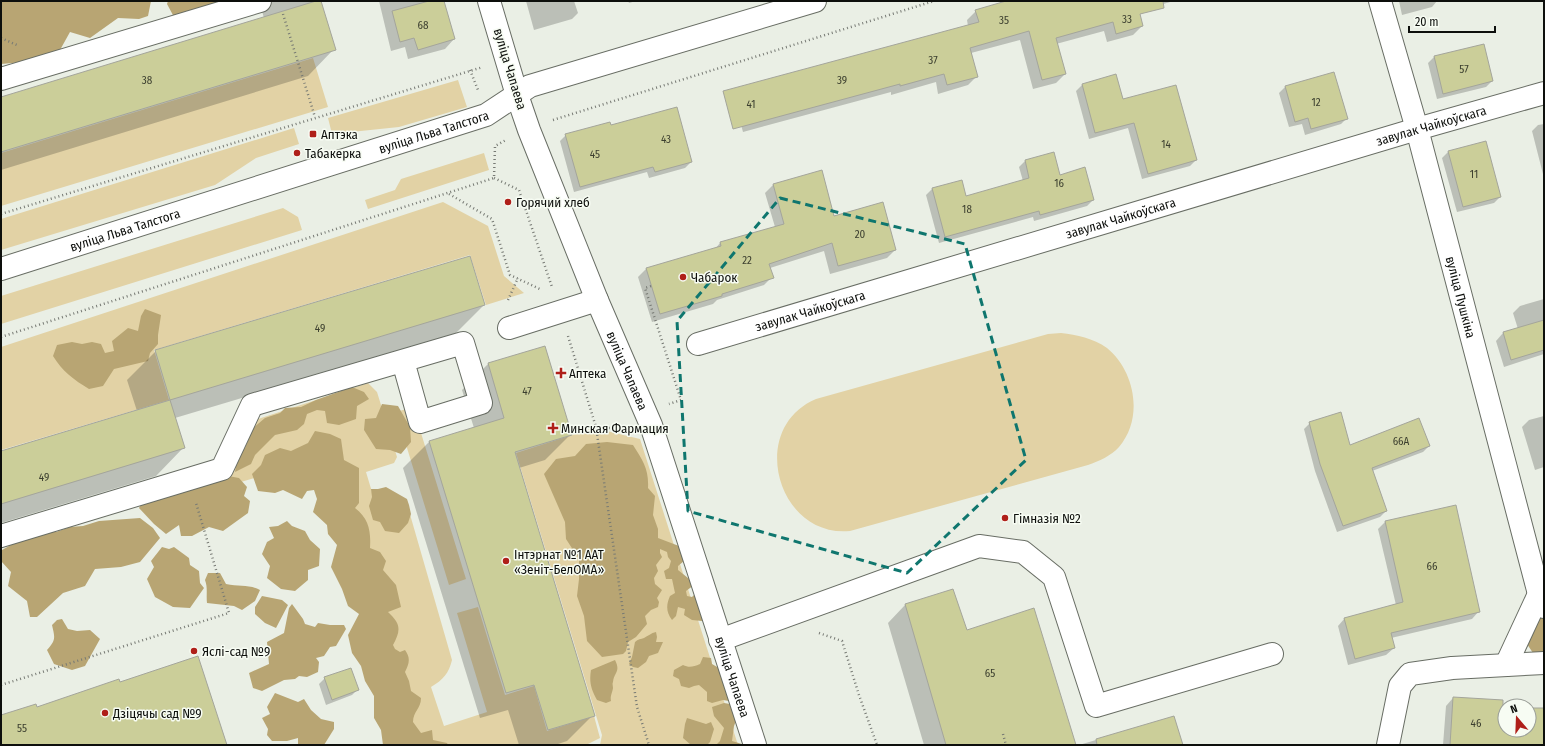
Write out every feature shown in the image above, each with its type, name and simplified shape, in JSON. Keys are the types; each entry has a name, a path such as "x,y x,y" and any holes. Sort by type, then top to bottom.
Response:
{"street":[{"path":"1,79 260,1"},
{"name":"вуліца Чапаева","path":"489,1 529,130 597,300 650,425 755,745"},
{"name":"вуліца Льва Талстога","path":"1,270 486,115 530,86 815,1"},
{"name":"вуліца Пушкіна","path":"1380,1 1416,129 1542,600"},
{"name":"завулак Чайкоўскага","path":"698,344 1416,129 1544,93"},
{"path":"509,328 558,304 597,300"},
{"path":"1,536 222,469 252,405 403,361"},
{"path":"720,640 978,546 1023,552 1054,577 1096,706 1272,654"},
{"path":"1506,665 1542,600"},
{"path":"1388,745 1400,686 1410,674 1452,668 1544,663"}],"path":[{"path":"550,121 934,1"},
{"path":"283,14 315,117"},
{"path":"1,214 470,70 478,92"},
{"path":"494,178 495,146"},
{"path":"1,337 449,194 494,178 519,190 558,304 596,427 637,707 649,745"},
{"path":"449,194 492,219 510,275 518,278 558,304"},
{"path":"506,305 518,278"},
{"path":"651,286 645,288 681,400 663,406"},
{"path":"596,427 630,429"},
{"path":"1,685 229,613 188,479"},
{"path":"815,631 842,641 877,745"},
{"path":"1003,734 1006,745"}],"highlighted area":[{"path":"780,198 965,244 1026,460 907,573 688,511 677,321"}],"shaded area":[{"path":"1,1 151,1 148,16 139,19 118,18 90,38 70,32 60,50 35,61 1,64"},
{"path":"168,1 246,1 174,17 167,4"},
{"path":"313,58 328,107 1,206 1,153"},
{"path":"458,80 467,107 399,127 332,134 328,118"},
{"path":"294,128 299,144 256,158 215,185 1,250 1,219"},
{"path":"484,153 489,170 368,209 365,200 395,190 401,179"},
{"path":"443,202 488,226 504,276 524,293 486,305 470,255 154,350 169,400 1,450 1,347"},
{"path":"283,208 298,217 302,230 1,324 1,296"},
{"path":"145,309 161,315 158,344 150,353 148,361 114,369 103,386 89,389 69,375 53,356 57,345 72,342 82,344 92,342 101,344 105,353 114,351 112,341 128,328 138,331 141,316"},
{"path":"1061,333 1085,338 1107,348 1117,358 1130,382 1134,409 1132,423 1127,435 1119,447 1109,456 1088,465 850,531 825,529 804,517 789,500 780,478 777,455 782,433 795,413 816,399 1048,334"},
{"path":"368,383 377,392 397,457 394,463 366,472 378,512 407,504 452,660 445,676 431,687 444,726 487,712 457,613 478,607 505,695 534,686 547,731 594,716 600,738 586,745 418,745 328,456 194,496 258,419"},
{"path":"352,387 364,392 369,399 357,406 356,419 339,425 327,423 325,411 317,410 307,414 304,424 297,430 275,435 255,455 251,464 235,472 238,455 245,448 253,428 265,418 280,413 285,408 301,407"},
{"path":"382,404 398,406 410,427 411,442 401,454 390,450 376,449 364,430 365,419 376,418"},
{"path":"413,407 466,579 449,585 396,412"},
{"path":"594,428 640,439 738,745 600,745 602,735 516,453"},
{"path":"315,431 330,434 341,439 344,460 359,468 359,503 355,508 363,516 368,526 370,548 380,552 386,561 383,570 396,585 401,607 388,612 395,620 398,627 393,645 395,649 400,652 405,650 407,653 409,661 405,672 411,691 421,698 420,705 413,718 413,722 421,733 432,730 433,740 447,743 448,745 383,745 381,730 374,718 374,696 365,681 361,666 352,653 348,635 359,614 348,606 342,589 331,567 337,545 328,534 327,525 313,512 317,499 314,490 307,491 302,499 283,490 275,493 258,491 252,474 261,465 265,455 280,448 291,451 308,443"},
{"path":"607,442 633,445 642,461 646,470 648,488 655,496 653,515 658,529 658,538 679,546 684,561 678,566 678,570 693,582 694,585 686,591 687,596 692,597 696,593 703,596 698,606 704,609 705,619 702,621 692,620 684,615 685,609 678,607 676,616 672,620 670,617 667,608 668,602 670,596 675,593 672,579 666,579 664,571 669,568 671,561 667,552 660,549 662,557 656,565 658,571 654,578 655,584 662,590 657,598 659,602 658,607 651,610 645,616 647,624 636,637 628,642 626,651 623,654 602,657 587,641 584,616 577,596 579,559 566,539 565,522 544,474 556,459 575,456 586,444"},
{"path":"228,476 239,478 247,487 244,496 250,501 248,513 223,531 209,527 192,536 181,536 179,525 166,534 139,508 142,502"},
{"path":"386,487 407,499 409,505 411,514 408,523 399,533 385,531 380,522 373,520 369,506 372,497 371,489"},
{"path":"140,518 153,528 160,538 140,562 121,567 95,569 85,586 63,593 37,617 30,617 27,601 8,586 11,572 1,561 2,550 16,542 49,531 56,532 70,527 83,526 99,521"},
{"path":"287,521 292,526 305,531 310,540 320,549 319,566 308,570 308,580 295,591 281,589 267,578 270,566 262,554 267,542 274,538 269,527 278,526"},
{"path":"162,547 169,549 174,547 189,558 190,565 199,571 200,583 204,588 190,608 173,607 155,597 147,579 154,567 151,561"},
{"path":"208,573 220,573 226,584 252,587 260,590 255,601 242,610 234,606 207,603 207,589 205,580"},
{"path":"262,596 282,600 288,605 276,628 265,623 255,614 255,607"},
{"path":"292,604 305,624 315,627 318,623 344,625 346,629 336,646 330,647 324,656 316,658 319,662 318,672 307,677 299,676 295,679 284,680 262,691 253,688 249,673 269,664 267,642 284,633 289,608"},
{"path":"1541,614 1544,619 1544,657 1533,653 1527,644"},
{"path":"62,619 68,629 77,631 90,630 100,639 85,666 72,670 54,664 47,650 54,639 52,625 57,620"},
{"path":"656,632 656,642 663,642 658,653 649,656 646,662 638,668 633,667 629,664 635,642"},
{"path":"703,657 711,658 712,664 724,671 735,702 723,700 712,703 707,701 707,692 699,685 689,688 681,686 679,679 673,676 674,670 683,665 691,667 700,664"},
{"path":"615,660 617,670 613,683 611,701 606,703 597,700 593,692 590,682 591,670"},
{"path":"275,693 298,702 304,699 311,710 321,719 334,722 334,729 324,745 298,745 298,738 287,741 272,741 267,735 268,729 262,718 270,714 267,707"},
{"path":"724,703 736,705 739,713 734,726 732,741 745,745 716,745 720,741 724,728 714,716 712,707"},
{"path":"687,718 706,724 711,722 714,729 710,742 707,745 691,745 683,738"}],"building":[{"path":"316,1 321,1 336,50 1,152 1,97"},
{"path":"429,1 444,1 455,39 418,50 414,38 400,42 392,11"},
{"path":"1006,1 1163,1 1164,8 1140,14 1143,26 1116,34 1113,22 1056,38 1066,74 1042,80 1029,31 970,48 978,77 947,85 944,74 900,86 900,84 733,129 723,91 979,22 975,10"},
{"path":"1484,44 1493,81 1443,94 1434,56"},
{"path":"1334,72 1348,119 1311,129 1308,118 1295,122 1285,86"},
{"path":"1116,74 1123,99 1176,85 1197,160 1148,174 1134,123 1095,133 1082,84"},
{"path":"677,107 692,162 655,172 653,167 580,187 565,134 610,122 611,125"},
{"path":"1486,141 1501,197 1463,207 1448,151"},
{"path":"1054,152 1060,175 1085,167 1094,200 1040,215 1039,211 945,237 932,188 962,180 966,196 1029,178 1025,160"},
{"path":"822,170 834,216 883,202 896,250 838,266 832,243 769,264 774,278 722,294 722,296 660,314 646,268 721,246 720,242 784,224 773,184"},
{"path":"470,256 485,305 170,400 155,350"},
{"path":"1544,320 1544,350 1511,360 1503,332"},
{"name":"Інтэрнат №1 ААТ «Зеніт-БелОМА»","path":"545,346 572,435 515,452 595,716 548,730 534,685 506,693 429,441 504,418 488,363"},
{"path":"170,400 185,448 1,504 1,451"},
{"path":"1341,412 1350,445 1419,418 1430,446 1372,468 1387,511 1343,526 1320,464 1309,422"},
{"path":"1456,505 1480,612 1391,633 1395,648 1355,659 1344,618 1403,602 1385,521"},
{"path":"953,589 967,630 1034,608 1076,745 946,745 905,604"},
{"path":"198,656 227,745 1,745 1,715 36,704 37,707 119,679 120,682"},
{"path":"351,668 359,690 332,700 324,677"},
{"path":"1453,697 1497,700 1497,738 1537,738 1537,708 1544,708 1544,745 1450,745"},
{"path":"1174,716 1183,745 1097,745 1096,739"}],"place":[{"name":"Аптэка","path":"313,134"},
{"name":"Табакерка","path":"297,153"},
{"name":"Горячий хлеб","path":"508,202"},
{"name":"Чабарок","path":"683,277"},
{"name":"Аптека","path":"561,373"},
{"name":"Минская Фармация","path":"553,428"},
{"name":"Гімназія №2","path":"1005,518"},
{"name":"Інтэрнат №1 ААТ «Зеніт-БелОМА»","path":"506,561"},
{"name":"Яслі-сад №9","path":"194,651"},
{"name":"Дзіцячы сад №9","path":"105,713"}]}
